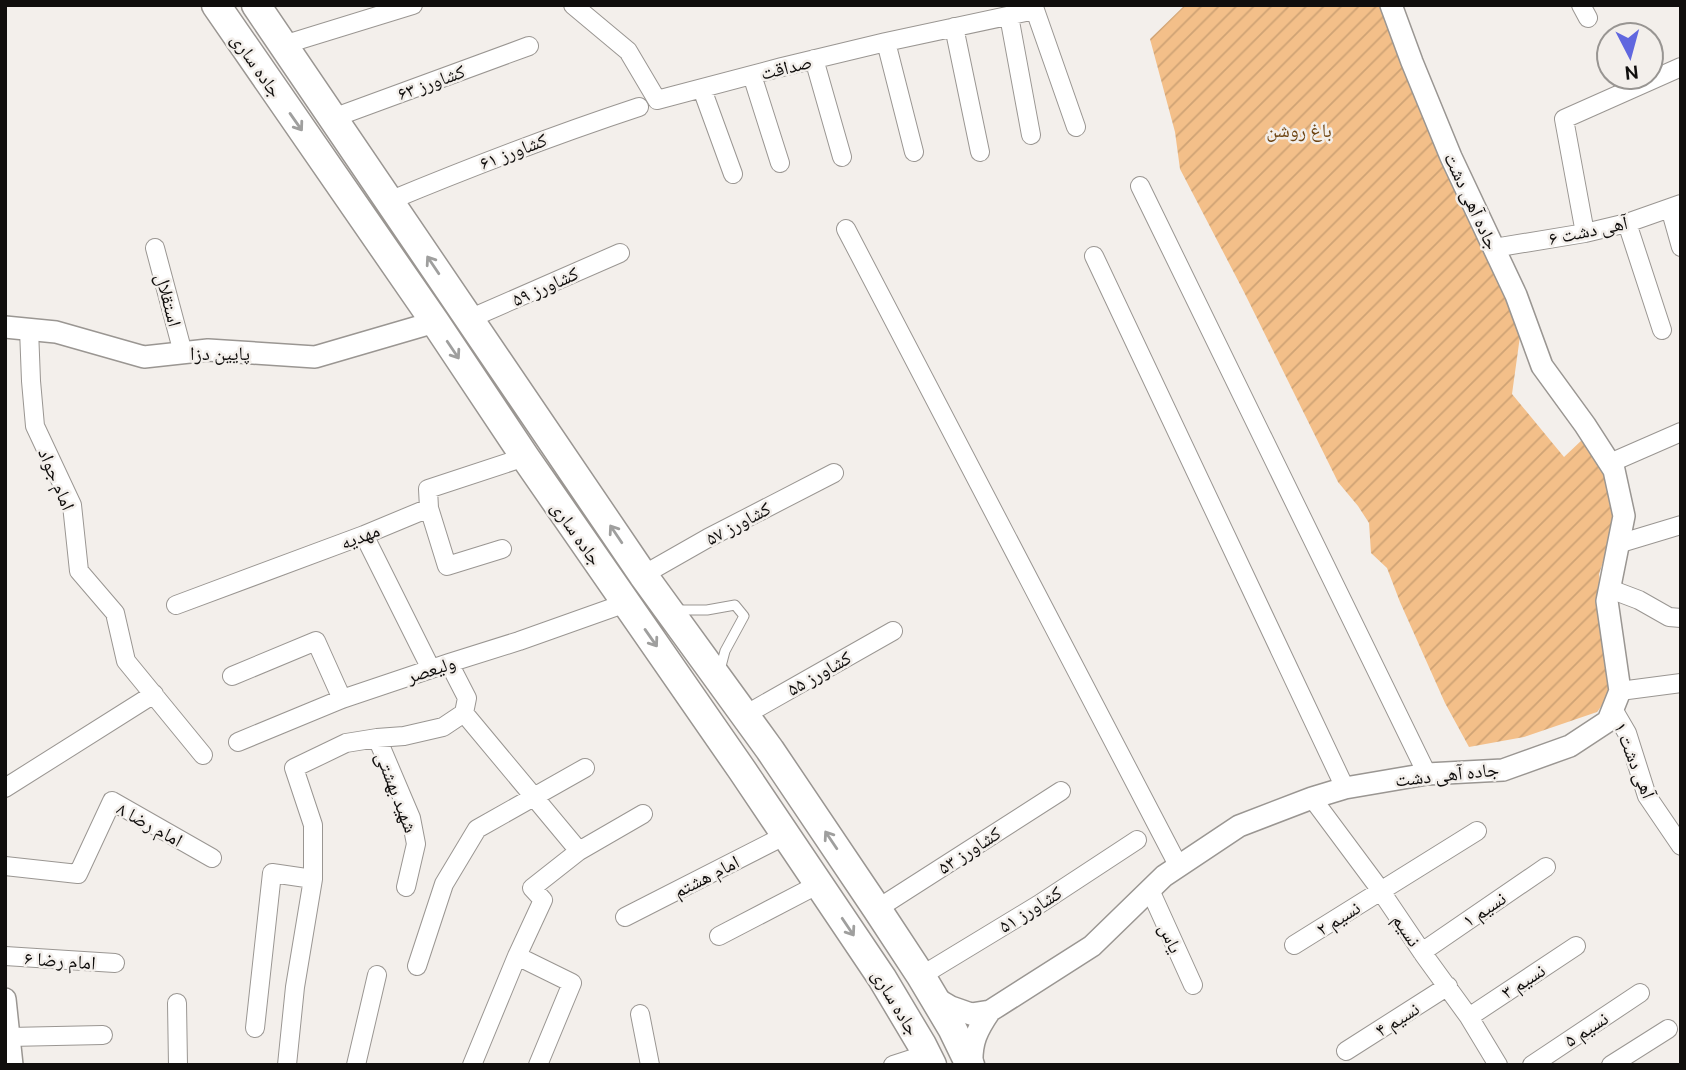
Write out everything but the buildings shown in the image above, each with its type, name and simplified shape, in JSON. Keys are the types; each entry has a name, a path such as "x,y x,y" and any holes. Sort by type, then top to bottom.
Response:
{"highway":[{"name":"جاده ساری","path":"216,5 786,835 882,978 929,1059"},
{"name":"جاده ساری","path":"256,5 643,575 745,715 877,909 927,986 971,1065"}],"street":[{"path":"283,45 413,5"},
{"name":"صداقت","path":"573,5 628,51 657,100 814,59 1035,8"},
{"name":"جاده آهی دشت","path":"990,1012 1092,946 1164,876 1239,825 1345,788 1427,774 1503,770 1570,746 1608,721 1616,700 1607,601 1624,516 1614,470 1542,366 1516,295 1451,157 1391,5"},
{"path":"1035,8 1076,127"},
{"path":"1009,16 1031,135"},
{"path":"954,27 980,152"},
{"path":"886,42 914,152"},
{"name":"کشاورز ۶۳","path":"333,118 529,46"},
{"path":"814,59 842,158"},
{"path":"1585,233 1564,119 1681,67"},
{"path":"752,75 780,163"},
{"path":"702,89 733,174"},
{"name":"کشاورز ۶۱","path":"389,201 573,128 639,107"},
{"path":"1140,186 1427,774"},
{"path":"1675,206 1681,247"},
{"name":"آهی دشت ۶","path":"1494,248 1585,233 1627,223 1675,206"},
{"path":"1627,223 1662,330"},
{"path":"846,229 1179,867"},
{"name":"استقلال","path":"155,248 183,353"},
{"name":"کشاورز ۵۹","path":"469,319 620,253"},
{"path":"1094,256 1345,788"},
{"name":"پایین دزا","path":"5,327 56,332 144,357 208,350 315,357 435,323"},
{"name":"امام جواد","path":"29,329 35,426 72,505 79,571 114,613 126,661 204,755"},
{"path":"1610,463 1681,432"},
{"path":"502,549 447,566 429,508 428,489 525,457"},
{"name":"کشاورز ۵۷","path":"643,575 834,473"},
{"name":"مهدیه","path":"176,605 429,508"},
{"path":"1618,544 1681,525"},
{"path":"364,535 431,669"},
{"path":"1609,589 1639,600 1669,617 1681,618"},
{"name":"ولیعصر","path":"238,742 342,699 519,642 626,603"},
{"name":"کشاورز ۵۵","path":"745,715 893,631"},
{"path":"232,676 316,641 342,699"},
{"path":"287,1065 295,987 313,879 313,825 294,768 346,743 377,737 404,736 443,727 464,713 467,698 449,663"},
{"path":"1616,700 1681,683"},
{"path":"5,788 154,694"},
{"name":"آهی دشت ۱","path":"1616,700 1647,796 1681,846"},
{"path":"464,713 579,851"},
{"name":"شهید بهشتی","path":"377,737 411,818 416,844 407,887"},
{"path":"417,965 444,884 477,828 585,768"},
{"name":"کشاورز ۵۳","path":"877,909 1061,791"},
{"name":"نسیم","path":"1312,798 1448,986 1498,1065"},
{"name":"امام رضا ۸","path":"5,866 78,874 112,801 212,858"},
{"path":"472,1065 543,900 532,888 579,851 643,814"},
{"name":"نسیم ۲","path":"1294,945 1477,831"},
{"name":"امام هشتم","path":"625,917 786,835"},
{"name":"کشاورز ۵۱","path":"927,986 1038,905 1137,840"},
{"name":"نسیم ۱","path":"1422,952 1546,867"},
{"path":"255,1028 272,873 313,879"},
{"path":"719,936 819,884"},
{"name":"یاس","path":"1150,890 1193,985"},
{"name":"نسیم ۳","path":"1469,1017 1576,946"},
{"name":"امام رضا ۶","path":"5,956 115,963"},
{"path":"517,956 572,983 538,1065"},
{"path":"356,1065 377,975"},
{"path":"927,986 951,1007 971,1014 990,1012"},
{"name":"نسیم ۴","path":"1346,1051 1448,986"},
{"name":"نسیم ۵","path":"1532,1065 1640,993"},
{"path":"5,999 12,1065"},
{"path":"177,1003 178,1065"},
{"path":"971,1065 971,1049 979,1027 990,1012"},
{"path":"640,1014 650,1065"},
{"path":"1611,1065 1668,1029"},
{"path":"9,1037 103,1035"},
{"path":"893,1065 929,1059"}],"lane":[{"path":"668,608 707,610 735,604 740,610 744,616 725,651 719,679"}],"green space":[{"name":"باغ روشن","path":"1185,5 1381,5 1442,160 1521,329 1512,394 1564,457 1583,439 1590,444 1613,496 1614,530 1599,574 1615,688 1597,712 1524,737 1469,747 1445,703 1387,568 1371,553 1369,523 1338,482 1180,169 1175,132 1150,39"}]}
